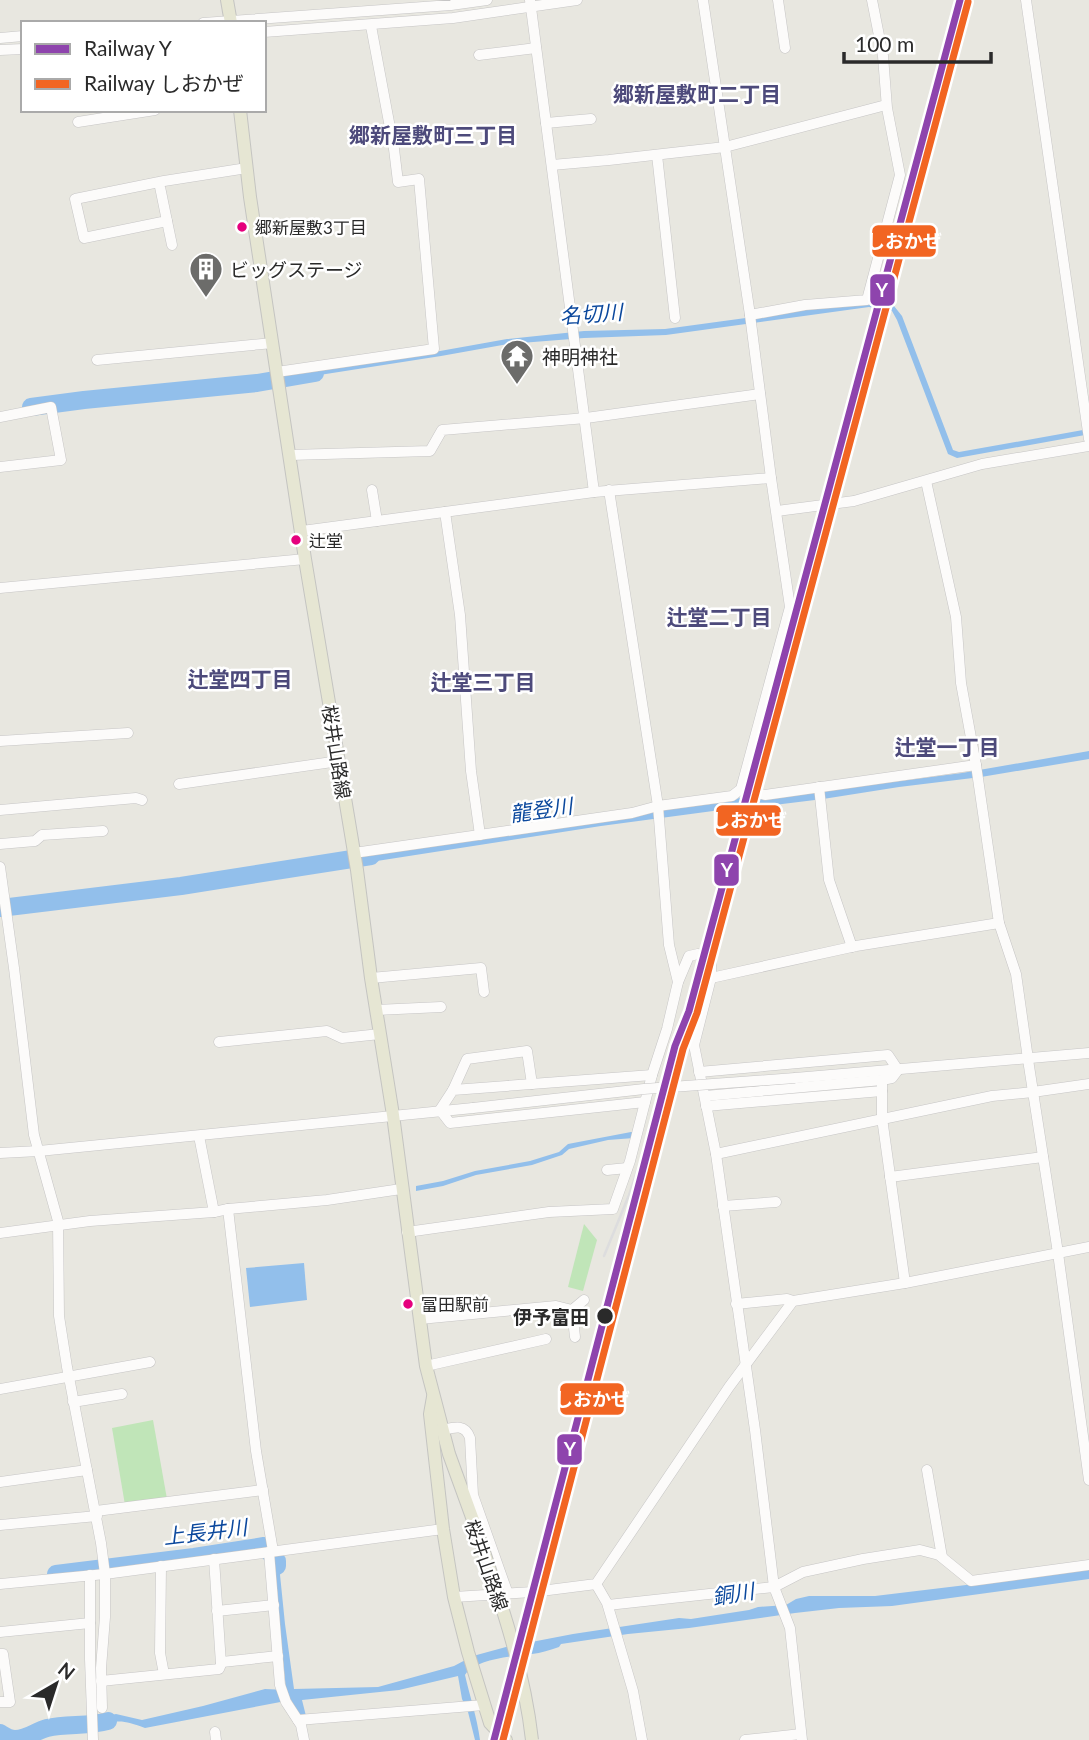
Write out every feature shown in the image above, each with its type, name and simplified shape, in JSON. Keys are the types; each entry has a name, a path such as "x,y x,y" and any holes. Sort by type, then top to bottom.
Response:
{"main road":[{"path":"228,0 231,21"},
{"name":"桜井山路線","path":"240,112 305,559 354,853 393,1115 426,1366 456,1474 514,1646 526,1695 531,1740"},
{"name":"桜井山路線","path":"434,1393 430,1414 454,1597 490,1723 506,1740"}],"street":[{"path":"362,0 364,12"},
{"path":"244,21 487,0"},
{"path":"266,32 453,18 530,3 576,0"},
{"path":"354,853 632,813 658,806 732,796 741,789 790,607 703,0"},
{"path":"778,0 785,48"},
{"path":"750,315 805,305 867,300 900,175 886,105 883,56 872,0"},
{"path":"1026,0 1089,439"},
{"path":"530,3 594,492"},
{"path":"277,372 434,349 419,179 398,182 371,26"},
{"path":"0,38 21,36"},
{"path":"480,55 536,48"},
{"path":"0,50 21,49"},
{"path":"552,165 725,147 886,105"},
{"path":"78,122 142,112"},
{"path":"546,123 591,118"},
{"path":"657,155 675,318"},
{"path":"167,221 84,238 75,199 247,168"},
{"path":"159,182 172,245"},
{"path":"97,360 273,343"},
{"path":"290,455 430,451 442,430 586,418 760,394"},
{"path":"0,417 51,407 61,460 0,467"},
{"path":"777,511 854,501 982,464 1089,446"},
{"path":"302,531 609,490 771,478"},
{"path":"926,481 956,617 961,683 999,923 1016,974 1089,1480"},
{"path":"372,490 377,521"},
{"path":"609,490 658,806 669,946 678,982"},
{"path":"445,512 460,615 471,771 480,835"},
{"path":"0,588 305,559"},
{"path":"0,741 128,733"},
{"path":"179,784 339,761"},
{"path":"741,789 765,795 976,765"},
{"path":"819,787 830,880 852,947"},
{"path":"0,810 136,798 142,800"},
{"path":"0,844 36,841 42,835 103,831"},
{"path":"0,867 34,1135 58,1221 59,1317 105,1573 102,1708"},
{"path":"711,978 852,947 999,923"},
{"path":"407,1232 549,1212 613,1209 667,1029 678,982 689,956 698,954 708,957 711,978 694,1045 716,1154 774,1587 790,1628 801,1737 746,1740"},
{"path":"371,978 481,968 484,992"},
{"path":"376,1010 441,1007"},
{"path":"219,1042 327,1031 342,1038 380,1034"},
{"path":"440,1110 453,1090 467,1059 527,1051 532,1084"},
{"path":"0,1153 199,1136 644,1088 794,1079 1089,1053"},
{"path":"699,1072 888,1055 898,1070"},
{"path":"706,1101 882,1086 898,1070"},
{"path":"453,1090 652,1075"},
{"path":"716,1154 992,1096 1089,1084"},
{"path":"882,1086 882,1118 905,1283"},
{"path":"440,1110 450,1124 645,1102"},
{"path":"199,1136 214,1212"},
{"path":"890,1177 1043,1157"},
{"path":"607,1170 627,1168"},
{"path":"0,1233 58,1225 327,1200 401,1189"},
{"path":"723,1206 776,1202"},
{"path":"228,1209 256,1451 271,1552 280,1685 286,1702 302,1725 304,1740"},
{"path":"736,1304 787,1299 793,1301 905,1283 1089,1247"},
{"path":"575,1337 576,1311 584,1300"},
{"path":"454,1597 596,1584 744,1366 793,1301"},
{"path":"420,1319 556,1306 576,1311"},
{"path":"426,1366 545,1339"},
{"path":"0,1389 150,1362"},
{"path":"74,1402 122,1394"},
{"path":"443,1430 461,1427 468,1431 473,1495 508,1594"},
{"path":"0,1482 87,1469"},
{"path":"928,1470 942,1557"},
{"path":"0,1525 263,1490"},
{"path":"0,1584 90,1575 443,1529"},
{"path":"607,1605 774,1587 803,1572 920,1550 939,1555 971,1581 1089,1565"},
{"path":"214,1559 221,1664"},
{"path":"161,1566 160,1653 164,1674"},
{"path":"90,1575 92,1735"},
{"path":"596,1584 607,1605 633,1691 642,1740"},
{"path":"217,1611 274,1605"},
{"path":"0,1632 90,1623"},
{"path":"0,1654 3,1654 3,1679 10,1702 0,1702"},
{"path":"101,1681 219,1668 222,1662 278,1656"},
{"path":"298,1720 484,1704"}],"green space":[{"path":"584,1224 597,1240 583,1291 568,1287"},
{"path":"153,1420 167,1499 125,1505 112,1428"}],"water":[{"path":"857,303 894,306 902,316 953,450 959,452 1083,430 1085,435 957,458 948,454 897,320 892,311 869,307 666,335 508,344 294,379 292,374 507,339 584,331 665,329"},
{"path":"1089,751 1089,759 981,777 601,826 364,863 362,854 733,801 741,797 753,800 962,773"},
{"path":"635,1133 634,1138 608,1140 569,1149 562,1155 532,1165 476,1175 443,1186 416,1191 416,1186 530,1161 559,1152 568,1144"},
{"path":"304,1263 307,1300 250,1307 246,1268"},
{"path":"278,1555 294,1689 378,1687 454,1666 473,1656 506,1647 679,1618 691,1619 758,1607 786,1605 809,1596 875,1596 1089,1570 1089,1579 892,1606 839,1608 628,1634 561,1644 542,1652 496,1659 477,1665 465,1675 480,1740 475,1740 458,1676 399,1690 302,1700 306,1716 301,1717 291,1700 145,1728 121,1722 97,1728 95,1719 116,1714 142,1720 265,1689 286,1690 273,1559"}],"waterway":[{"name":"名切川","path":"31,407 257,383 315,373"},
{"name":"龍登川","path":"0,908 181,886 371,856"},
{"name":"上長井川","path":"56,1574 264,1546 277,1561 277,1566"},
{"name":"上長井川","path":"0,1733 20,1739 47,1728 108,1721"}],"railway":[{"path":"549,1533 588,1404 689,1011"},
{"path":"604,1256 647,1142"}],"rail line":[{"name":"Y","path":"494,1740 675,1046 689,1011 960,0"},
{"name":"しおかぜ","path":"503,1740 683,1049 697,1013 968,2"}],"place":[{"name":"郷新屋敷3丁目","path":"242,227"},
{"name":"ビッグステージ","path":"206,299"},
{"name":"神明神社","path":"517,386"},
{"name":"辻堂","path":"296,540"},
{"name":"富田駅前","path":"408,1304"},
{"name":"伊予富田","path":"605,1316"}],"district":[{"name":"郷新屋敷町二丁目","path":"697,93"},
{"name":"郷新屋敷町三丁目","path":"433,134"},
{"name":"辻堂二丁目","path":"719,616"},
{"name":"辻堂四丁目","path":"240,678"},
{"name":"辻堂三丁目","path":"483,681"},
{"name":"辻堂一丁目","path":"947,746"}],"water label":[{"name":"銅川","path":"733,1593"}]}
